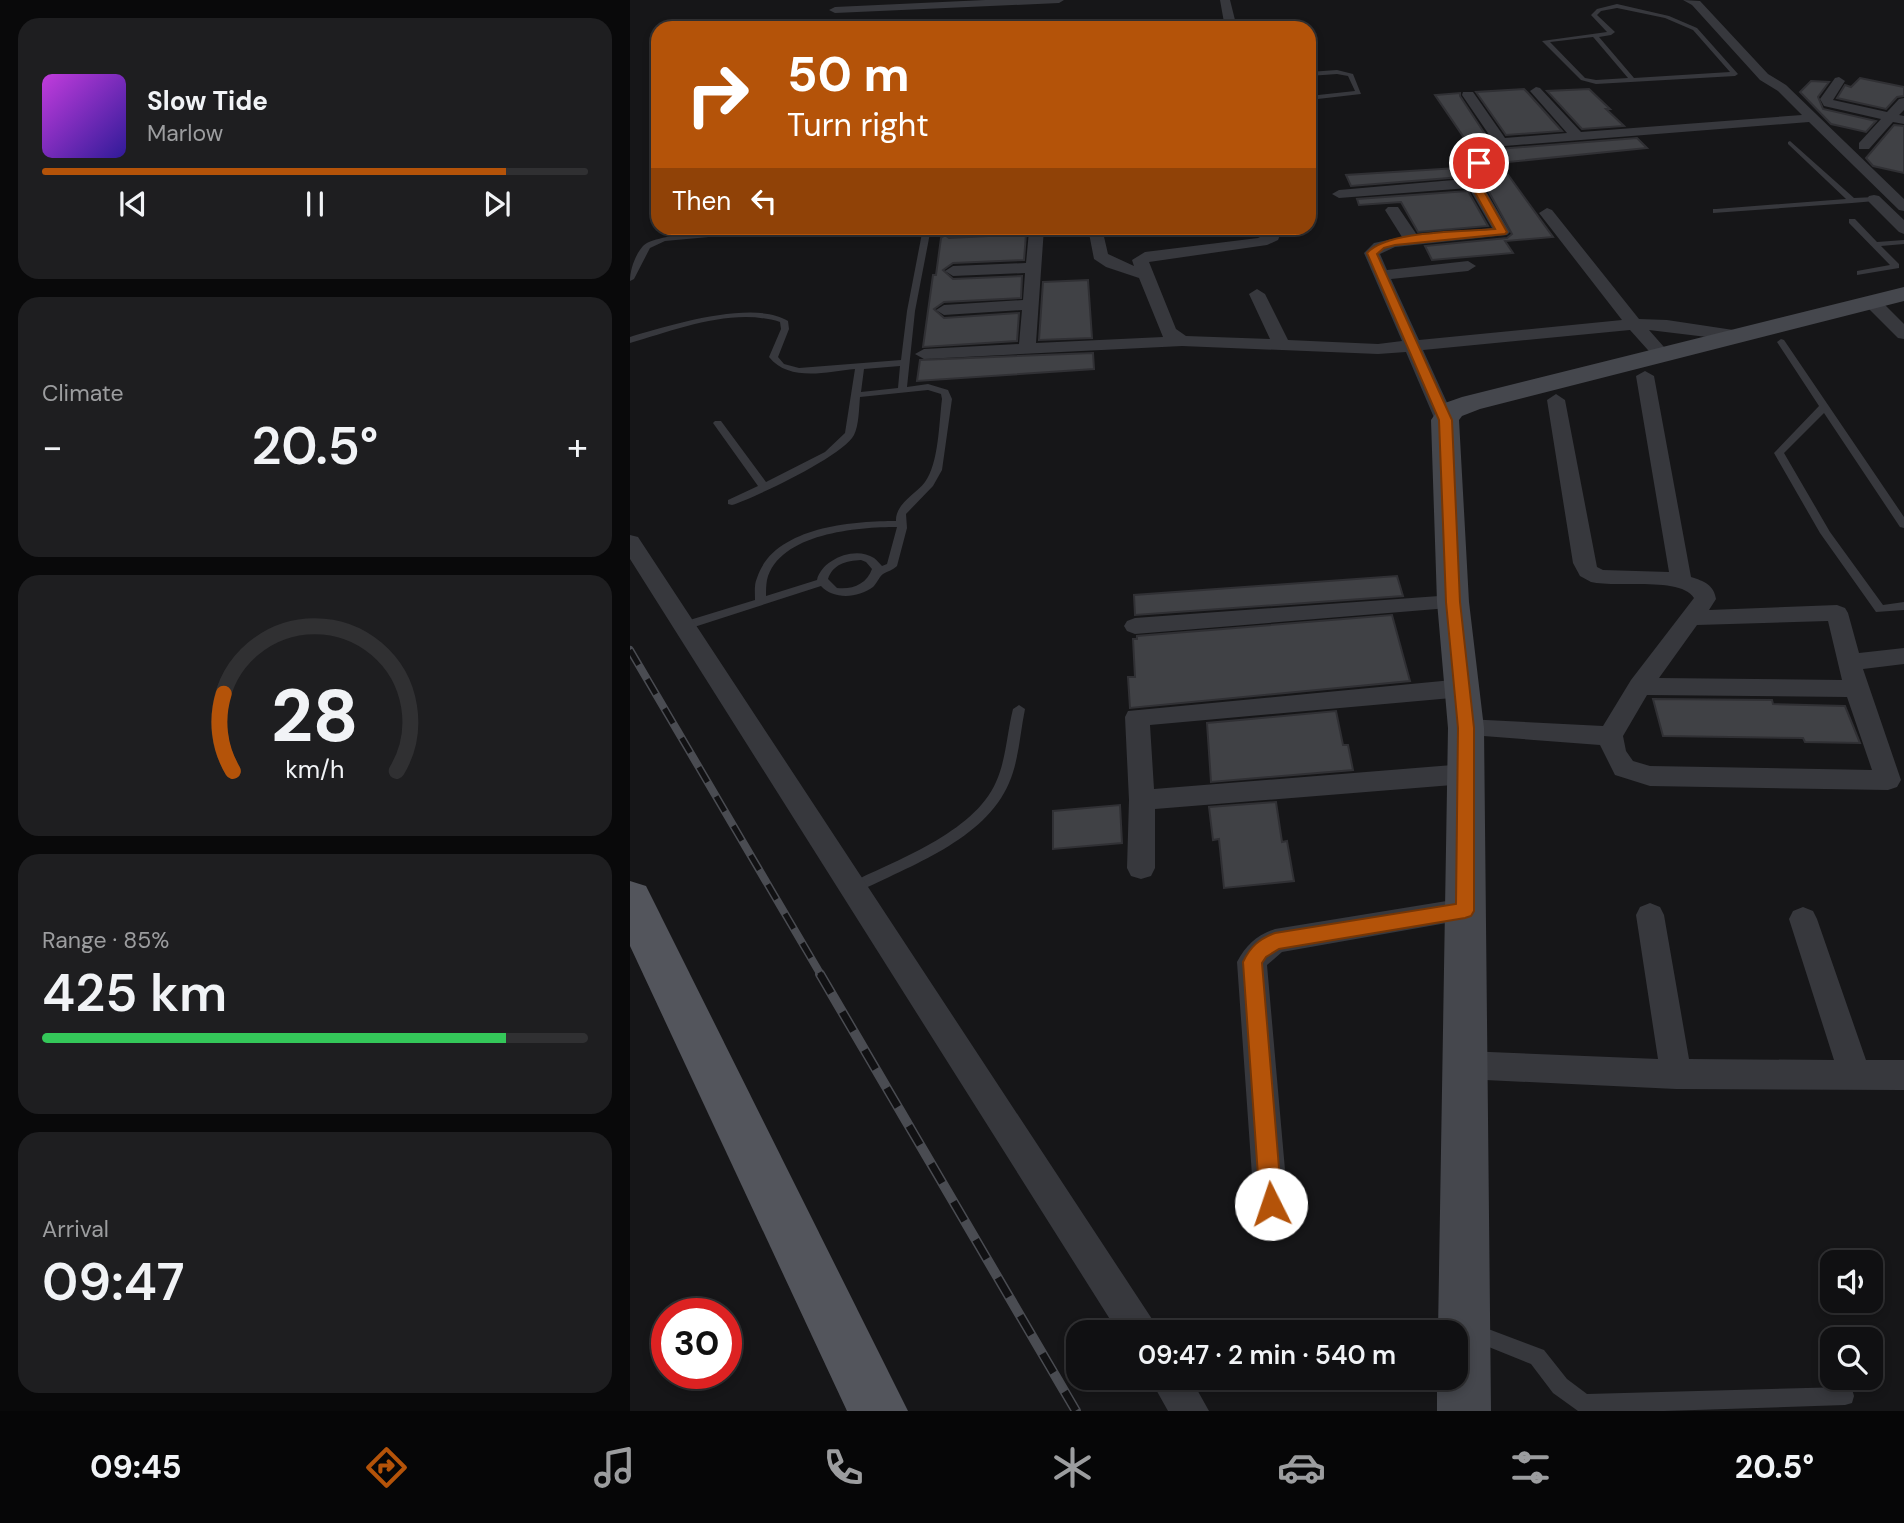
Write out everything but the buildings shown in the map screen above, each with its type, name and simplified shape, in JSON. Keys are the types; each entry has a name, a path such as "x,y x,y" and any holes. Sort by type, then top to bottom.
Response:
{"main road":[{"path":"630,899 878,1411"}],"street":[{"path":"835,10 1059,0 1064,21"},
{"path":"1225,0 1230,21"},
{"path":"1689,0 1700,0"},
{"path":"1689,0 1696,3 1764,77 1795,120 1875,199 1900,208"},
{"path":"1764,77 1782,88 1900,208 1904,229"},
{"path":"1839,81 1826,100 1904,120"},
{"path":"1536,90 1578,137"},
{"path":"1468,95 1501,142"},
{"path":"1864,146 1904,102"},
{"path":"1465,1320 1466,728 1453,602 1446,425 1372,253 1387,244 1502,232 1466,169 1479,163 1480,158 1472,147 1501,142 1811,118"},
{"path":"1339,194 1473,183"},
{"path":"1393,210 1413,242"},
{"path":"1547,213 1634,324 1662,355"},
{"path":"1027,349 1036,235"},
{"path":"1096,235 1100,256 1112,264 1148,276"},
{"path":"1182,341 1168,332 1140,260 1151,255 1261,242 1274,235"},
{"path":"1382,275 1468,266"},
{"path":"953,271 1034,268"},
{"path":"1257,293 1282,346"},
{"path":"1446,425 1556,400 1781,342 1887,307 1904,294"},
{"path":"944,310 1031,304"},
{"path":"1446,425 1452,410 1471,403 1740,335 1887,307"},
{"path":"1887,307 1904,334"},
{"path":"924,354 1182,341 1378,349 1634,324 1667,325 1740,335"},
{"path":"1645,376 1681,581"},
{"path":"1556,400 1584,563 1588,571 1599,577 1681,581 1697,585 1704,592 1705,599 1640,686 1610,736 1614,752 1624,768 1650,776 1888,780 1856,689 1836,613 1691,618"},
{"path":"630,542 1131,1320"},
{"path":"1135,626 1453,602"},
{"path":"1849,662 1904,656"},
{"path":"1640,686 1856,689"},
{"path":"1141,868 1142,800 1137,717 1463,688"},
{"path":"1466,728 1610,736"},
{"path":"1142,800 1465,774"},
{"path":"1271,1204 1252,962 1259,951 1275,942 1465,911"},
{"path":"1650,915 1676,1074"},
{"path":"1803,919 1856,1075"},
{"path":"1465,1065 1676,1074 1904,1075"},
{"path":"1176,1390 1190,1411"},
{"path":"1465,1390 1465,1411"}],"lane":[{"path":"1617,6 1633,8 1695,29 1725,64 1735,74 1596,82 1583,79 1545,41 1562,37 1596,37 1612,32 1594,15 1599,10 1617,6"},
{"path":"1596,37 1631,78"},
{"path":"1725,64 1750,63"},
{"path":"1316,73 1336,72 1351,75 1359,93 1316,97"},
{"path":"1790,143 1852,201"},
{"path":"1716,211 1875,199"},
{"path":"1852,221 1896,266 1892,269 1860,273"},
{"path":"630,279 647,246 664,239 709,235"},
{"path":"902,390 903,363 926,235"},
{"path":"1876,244 1904,242"},
{"path":"630,340 717,317 766,316 784,321 785,329 773,357 781,366 799,371 903,363"},
{"path":"1781,342 1904,525"},
{"path":"732,502 824,456 844,443 850,434 860,367"},
{"path":"823,582 835,591 852,591 869,585 878,572 892,566 902,524 901,513 929,484 937,470 947,399 945,392 938,388 857,395"},
{"path":"1823,408 1779,453 1825,533 1880,609 1904,606"},
{"path":"718,423 763,486"},
{"path":"760,602 760,583 772,559 803,538 861,524 902,524"},
{"path":"823,582 828,567 844,559 870,560 878,572"},
{"path":"684,626 823,582"},
{"path":"853,888 947,839 986,811 1002,784 1019,709"},
{"path":"1468,1330 1537,1357 1560,1386 1584,1404 1844,1396"}],"railway":[{"path":"630,650 821,975"},
{"path":"820,974 1076,1411"}],"route":[{"path":"1271,1204 1252,962 1259,951 1275,942 1465,911 1466,728 1453,602 1445,420 1372,253 1380,246 1394,242 1502,232 1500,224 1466,169 1479,163"}]}
